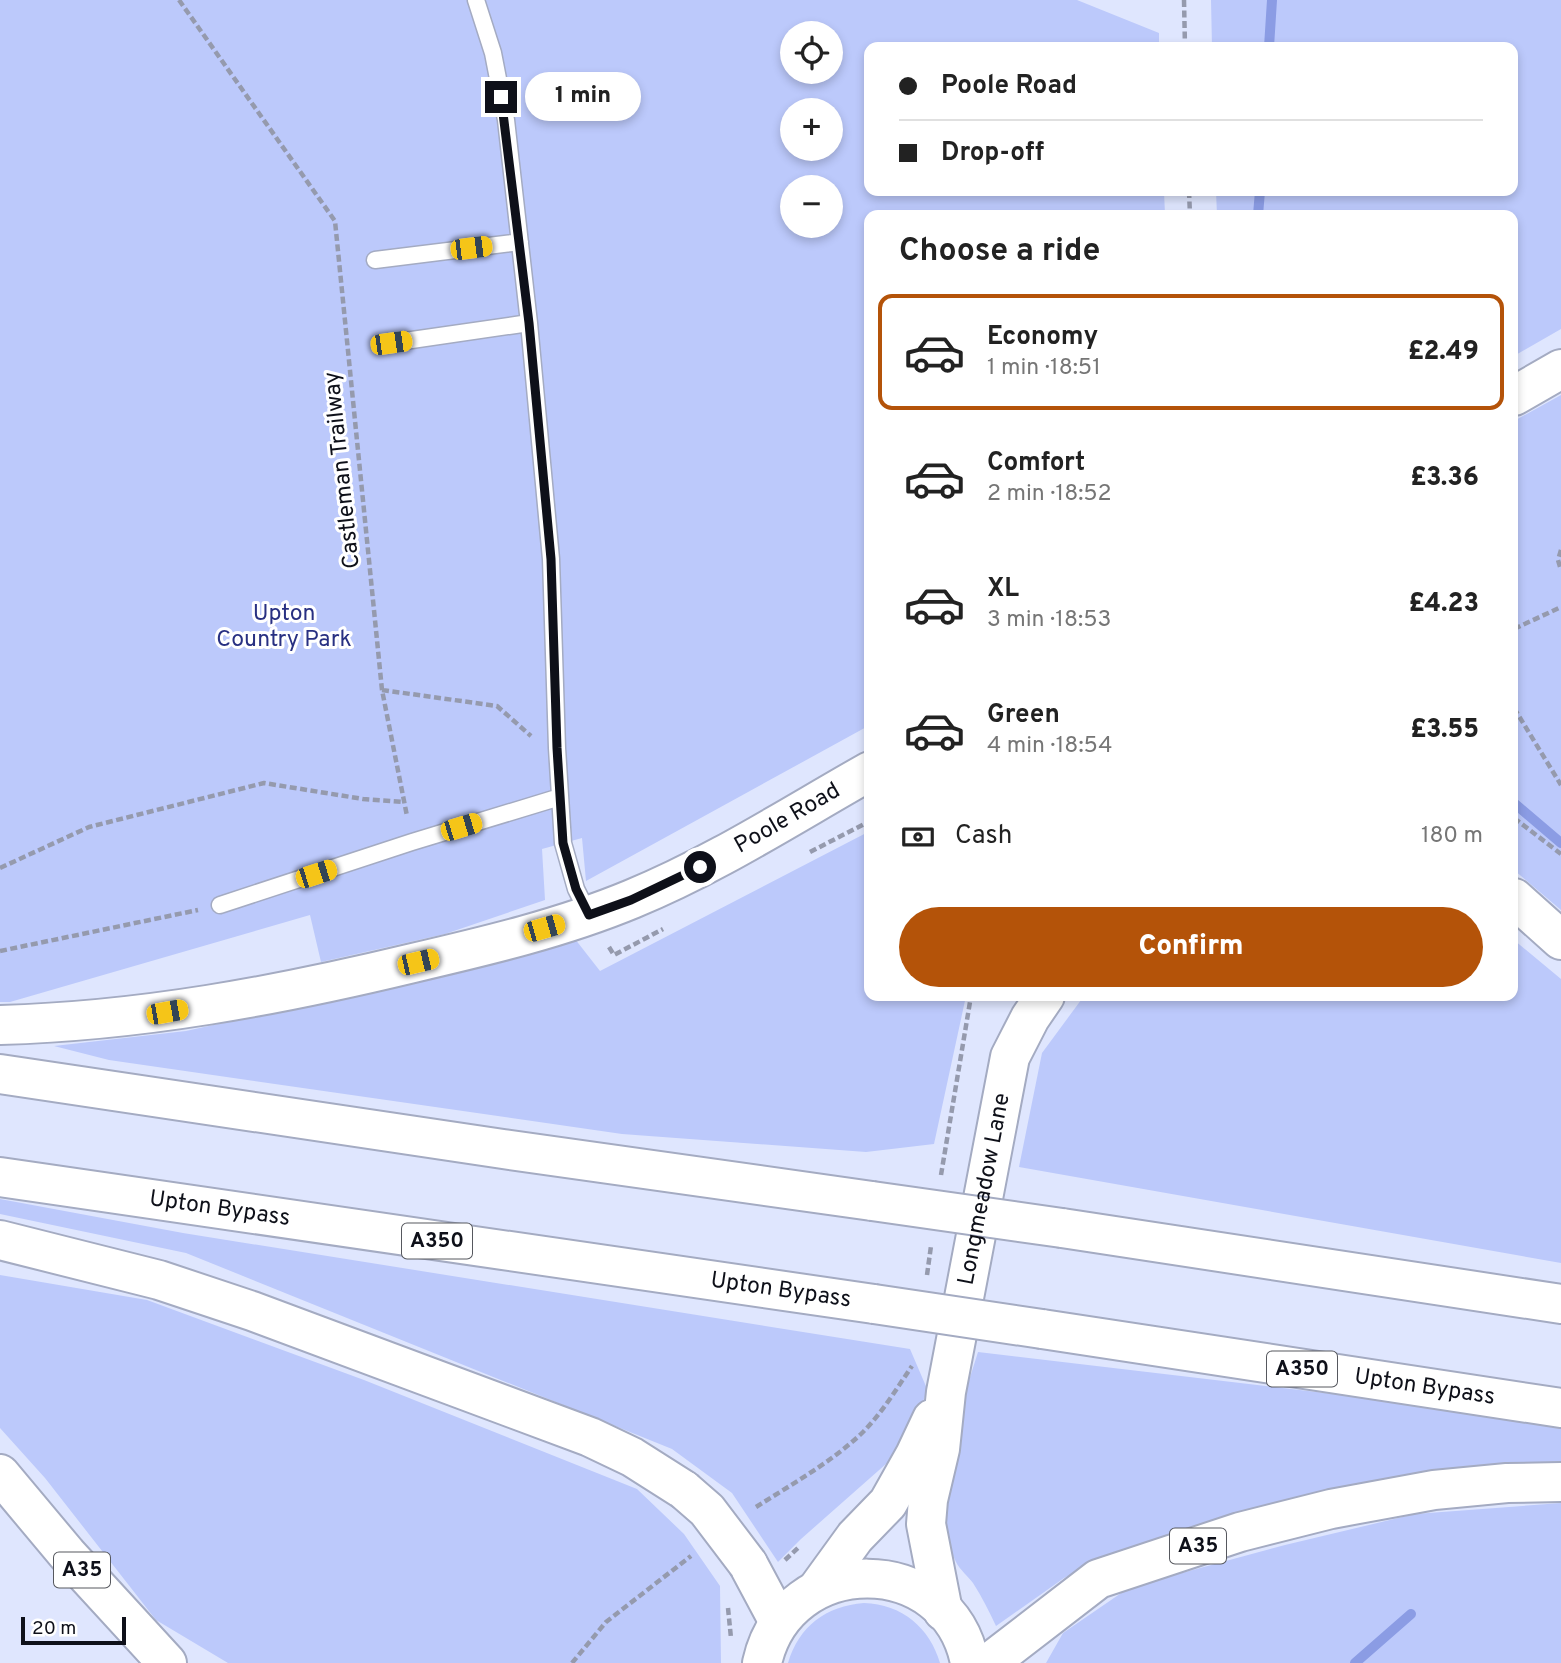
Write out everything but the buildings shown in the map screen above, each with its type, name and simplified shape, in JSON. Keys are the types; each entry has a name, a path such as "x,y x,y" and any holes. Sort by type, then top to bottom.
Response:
{"main road":[{"path":"1518,394 1561,369"},
{"name":"Poole Road","path":"0,1026 142,1016 291,991 459,952 589,915 676,880 864,774"},
{"path":"1518,902 1561,940"},
{"name":"Longmeadow Lane","path":"943,1611 926,1524 928,1500 940,1449 946,1392 1010,1057 1030,1017 1041,1001"},
{"path":"0,1074 1062,1228 1561,1304"},
{"name":"Upton Bypass","path":"0,1177 874,1304 1561,1408"},
{"path":"0,1240 147,1277 252,1311 590,1437 632,1457 684,1490 707,1510 748,1564 779,1622"},
{"name":"Longmeadow Lane","path":"818,1588 855,1537 888,1503 946,1392"},
{"name":"A35","path":"0,1474 67,1554 167,1663"},
{"name":"A35","path":"989,1663 1098,1579 1240,1532 1331,1509 1434,1490 1507,1483 1561,1482"},
{"path":"762,1663 768,1641 779,1622 797,1603 818,1588 851,1578 885,1579 917,1590 943,1611 958,1630 970,1663"}],"lane":[{"path":"476,0 493,53 506,120 529,323 551,559 563,843 576,889 589,915"},
{"path":"375,260 520,242"},
{"path":"391,343 529,323"},
{"path":"220,905 560,797"}],"path":[{"name":"Castleman Trailway","path":"179,0 335,221 382,690 412,842"},
{"path":"1184,0 1185,42"},
{"path":"1561,550 1558,560 1561,570"},
{"path":"1518,627 1561,607"},
{"path":"382,690 497,706 531,737 557,748"},
{"path":"1518,715 1561,785"},
{"path":"0,868 89,827 264,783 363,799 404,802"},
{"path":"1518,821 1561,854"},
{"path":"0,951 220,905"},
{"path":"572,1663 606,1622 691,1556"}],"green space":[{"name":"Upton Country Park","path":"0,0 1077,0 1159,33 1159,42 864,42 864,196 1164,196 1165,210 864,210 864,728 586,881 582,838 542,849 545,900 445,934 321,962 310,915 10,1002 0,1002"},
{"path":"1211,0 1561,0 1561,329 1518,354 1518,210 1217,210 1216,196 1518,196 1518,42 1212,42"},
{"path":"1561,395 1561,910 1518,873 1518,419"},
{"path":"864,834 864,1001 965,1001 934,1144 866,1152 622,1134 109,1060 54,1046 186,1031 404,983 575,939 600,971"},
{"path":"1518,943 1561,979 1561,1263 1019,1167 1042,1053 1080,1001 1518,1001"},
{"path":"0,1199 183,1233 910,1349 928,1391 895,1456 778,1562 732,1493 672,1449 186,1253 0,1214"},
{"path":"0,1275 147,1300 364,1380 637,1489 684,1534 720,1586 721,1663 228,1663 156,1620 45,1478 0,1428"},
{"path":"978,1352 1561,1421 1561,1464 1469,1468 1364,1483 1198,1526 1112,1554 1064,1578 996,1626 973,1583 956,1562 947,1537 943,1511 947,1457"},
{"path":"1561,1503 1561,1663 1046,1663 1063,1633 1130,1587 1285,1545 1415,1514"},
{"path":"864,1603 891,1608 912,1620 929,1639 940,1663 788,1663 799,1638 816,1620 838,1608"}],"waterway":[{"path":"1269,42 1272,0"},
{"path":"1258,210 1260,196"},
{"path":"1518,806 1561,843"},
{"path":"1355,1663 1411,1614"}],"route":[{"path":"501,97 506,120 529,323 551,559 563,843 576,889 589,915 631,900 700,867"}]}
